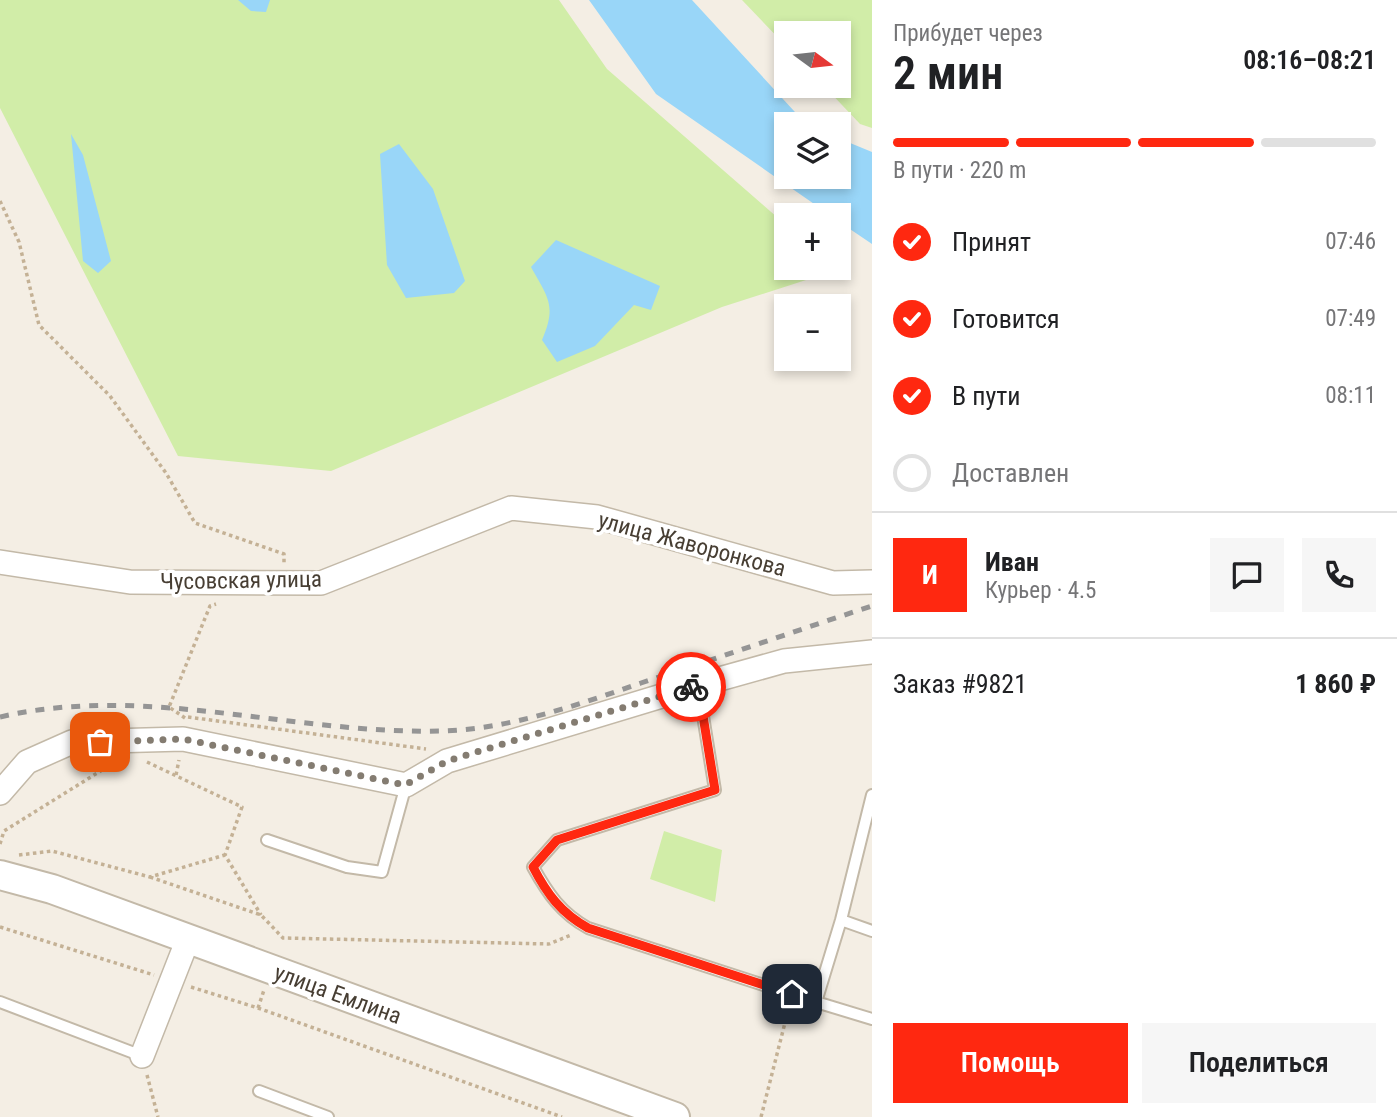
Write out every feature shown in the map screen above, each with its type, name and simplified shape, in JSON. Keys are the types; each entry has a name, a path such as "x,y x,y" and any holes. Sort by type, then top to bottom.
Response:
{"street":[{"name":"Чусовская улица","path":"0,562 131,582 321,583 511,508"},
{"name":"улица Жаворонкова","path":"511,508 597,517 833,583 872,582"},
{"path":"0,793 27,762 72,742 184,728 405,785 447,761 698,685 784,661 872,652"},
{"name":"улица Емлина","path":"6,866 52,889 675,1117"},
{"path":"142,1056 188,939"}],"lane":[{"path":"698,685 715,790 557,840 533,867 550,897 571,919 588,928 872,1019"},
{"path":"267,840 347,867 382,872 405,785"},
{"path":"816,1002 841,920 872,795"},
{"path":"841,920 872,931"},
{"path":"0,1002 142,1056"},
{"path":"259,1091 328,1117"}],"path":[{"path":"0,201 19,242 39,325 110,396 166,473 195,523 284,554 284,583"},
{"path":"176,775 184,728 169,707 210,606 220,602"},
{"path":"184,728 439,750"},
{"path":"141,759 242,807 225,855"},
{"path":"0,845 2,830 118,761"},
{"path":"6,866 52,851 150,877 261,915"},
{"path":"225,855 261,915 283,938 549,944 588,928"},
{"path":"150,877 225,855"},
{"path":"0,927 257,1008 562,1117"},
{"path":"761,1117 792,994"},
{"path":"142,1056 158,1117"}],"green space":[{"path":"0,0 559,0 607,69 774,215 774,280 806,280 722,307 331,471 178,456 0,108"},
{"path":"742,0 872,0 872,128 860,124 835,98 851,98 851,21 774,21 774,33"},
{"path":"664,831 722,850 715,902 650,879"}],"water":[{"path":"238,0 270,0 266,12 251,11"},
{"path":"589,0 692,0 774,89 774,98 782,98 795,112 774,112 774,176 656,94"},
{"path":"71,134 83,155 111,261 98,273 83,261"},
{"path":"851,143 872,152 872,244 851,230 851,203 813,203 793,189 851,189"},
{"path":"399,144 433,189 465,281 454,293 406,298 387,265 380,154"},
{"path":"556,240 660,286 651,310 634,305 595,346 557,362 542,340 550,310 531,267"}],"railway":[{"path":"0,717 55,708 110,705 387,730 442,731 493,726 568,707 872,606"}],"way so far":[{"path":"100,742 183,739 405,785 447,761 691,687"}],"route":[{"path":"691,687 698,685 715,790 557,840 533,867 550,897 571,919 588,928 792,994"}]}
